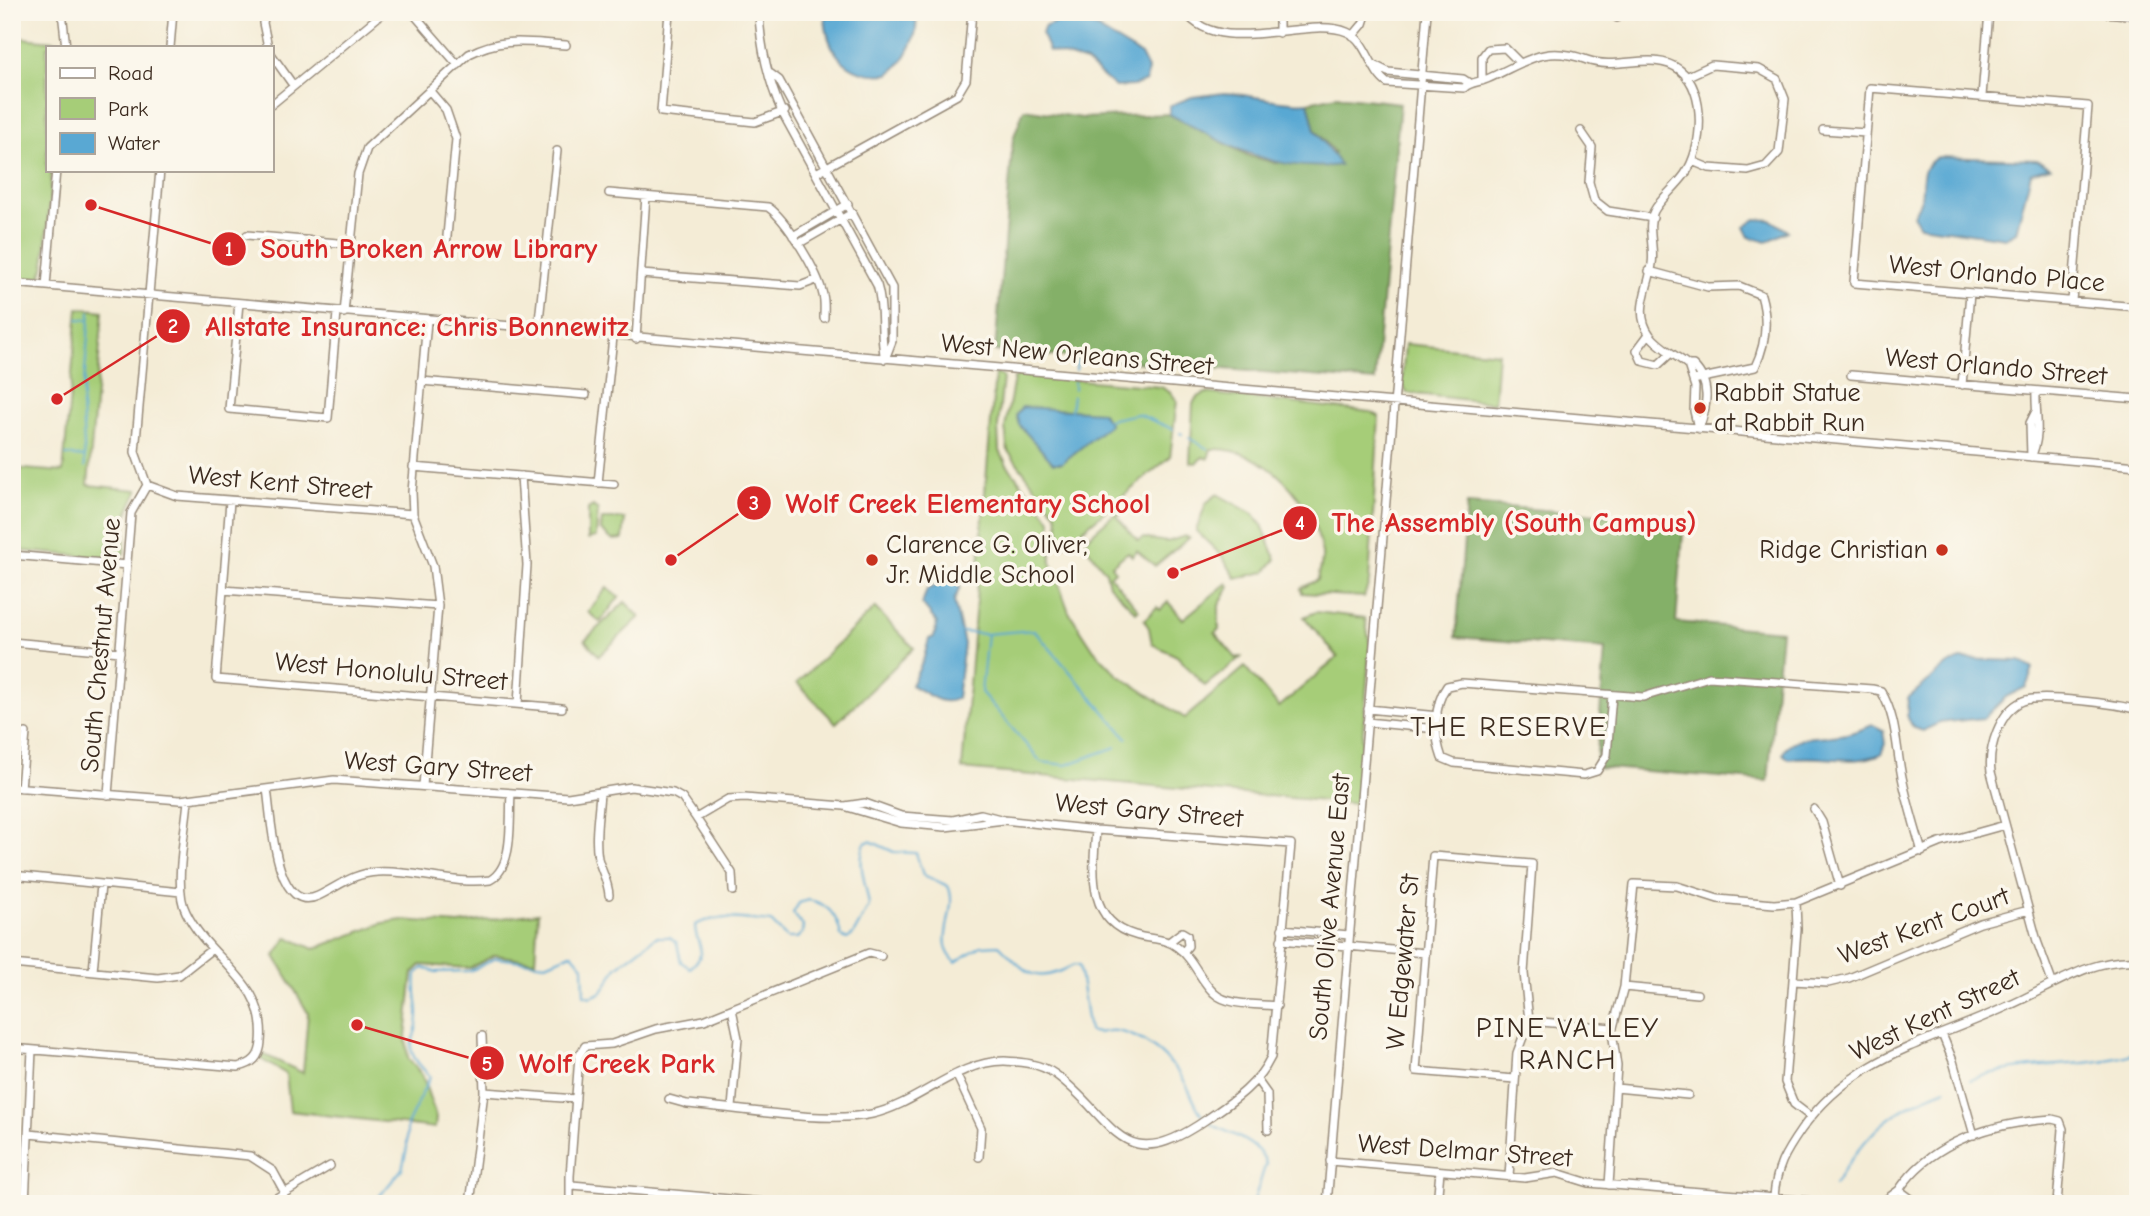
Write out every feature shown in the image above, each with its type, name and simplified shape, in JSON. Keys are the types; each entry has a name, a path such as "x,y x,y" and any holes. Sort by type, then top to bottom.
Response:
{"street":[{"path":"170,46 173,12"},
{"path":"265,12 268,46"},
{"path":"273,103 384,12"},
{"path":"412,12 458,65"},
{"path":"669,12 661,111 754,122 793,107"},
{"path":"759,12 763,49 771,74 769,83 782,112 870,270 882,300 881,340 885,359"},
{"path":"816,173 957,95 966,80 972,12"},
{"path":"1185,12 1207,29 1252,35 1324,29 1353,36 1387,83 1445,88 1464,88 1469,83"},
{"path":"1279,12 1279,33"},
{"path":"1353,36 1363,24 1367,12"},
{"path":"1394,404 1427,12"},
{"path":"1982,96 1989,12"},
{"path":"2095,12 2138,16"},
{"path":"63,15 66,46"},
{"path":"239,303 229,409 328,418 358,174 367,148 469,54 502,41 566,46"},
{"path":"1482,81 1482,57 1488,49 1505,48 1520,63"},
{"path":"1371,64 1388,72 1469,83 1482,81 1543,53 1561,52 1606,65 1653,61 1667,63 1686,77 1696,94 1699,108 1696,149 1685,174 1654,212 1652,266 1642,305 1649,334 1688,365 1693,365 1703,376 1706,402 1699,429"},
{"path":"273,57 293,85"},
{"path":"1686,77 1712,65 1759,69 1777,79 1785,99 1782,142 1774,160 1766,166 1748,171 1709,168 1692,161"},
{"path":"771,74 779,80 892,288 892,341 885,359"},
{"path":"1445,88 1446,78"},
{"path":"1823,130 1866,134 1870,88 2088,106 2072,301"},
{"path":"429,90 446,110 456,139 446,247"},
{"path":"1581,131 1592,146 1589,182 1594,200 1608,211 1653,218"},
{"name":"West Orlando Place","path":"1866,134 1854,283 2138,307"},
{"path":"538,330 557,151"},
{"path":"46,286 56,172"},
{"name":"South Chestnut Avenue","path":"108,795 131,513 147,485 135,452 160,172"},
{"path":"609,193 768,206 781,216 816,280 823,295 824,317"},
{"path":"636,339 646,196"},
{"path":"793,236 848,204"},
{"path":"797,244 852,213"},
{"path":"814,223 818,232"},
{"path":"247,235 349,244"},
{"path":"1649,271 1708,287 1739,286 1761,295 1766,316 1763,349 1755,367 1693,380"},
{"path":"641,274 781,286 800,286 816,280"},
{"name":"West New Orleans Street","path":"12,283 636,339 2138,466"},
{"path":"1962,385 1970,293"},
{"path":"882,300 894,301"},
{"path":"424,786 439,606 433,566 413,514 413,467 427,321"},
{"path":"1649,334 1639,345 1640,359 1658,365 1671,353"},
{"path":"598,482 613,337"},
{"path":"1688,365 1693,380 1699,429"},
{"name":"West Orlando Street","path":"1851,375 2138,400"},
{"path":"421,381 586,395"},
{"path":"2031,457 2038,442 2036,391"},
{"path":"1695,401 1706,402"},
{"name":"South Olive Avenue East","path":"1327,1204 1394,404"},
{"path":"413,467 614,484"},
{"path":"518,705 527,565 521,476"},
{"name":"West Kent Street","path":"147,485 166,494 230,501 413,514"},
{"path":"230,501 223,590 439,606"},
{"path":"12,555 127,565"},
{"name":"West Honolulu Street","path":"223,590 216,679 562,708"},
{"path":"12,642 120,652"},
{"path":"1612,695 1607,755 1598,771 1584,775 1454,763 1442,758 1437,743 1438,697 1447,686 1462,683 1643,697 1709,677 1881,691 1898,741 1901,773 1922,852"},
{"path":"2052,982 2005,825 1991,772 1991,753 2004,717 2024,701 2044,699 2138,710"},
{"path":"1368,709 1438,716"},
{"path":"1367,722 1437,729"},
{"path":"16,787 26,733"},
{"name":"West Gary Street","path":"16,787 188,800 348,780 576,797 631,787 663,789 682,798 696,818 736,798 845,806 865,803 901,816 953,820 981,814 1004,820 1096,830 1291,844 1282,929"},
{"path":"267,789 278,863 283,879 293,892 304,897 316,897 344,880 381,872 484,881 497,876 506,861 511,793"},
{"path":"600,792 598,860 607,877 609,895"},
{"path":"12,1048 238,1067 247,1065 259,1054 263,1026 260,1007 248,988 212,949 185,912 181,892 188,800"},
{"path":"1814,809 1822,822 1840,886"},
{"path":"696,818 732,873 733,891"},
{"path":"1609,1185 1617,1066 1613,1028 1624,987 1634,884 1677,887 1718,899 1796,902 1922,852 2005,825"},
{"path":"1096,830 1092,881 1097,900 1106,916 1119,928 1135,935 1169,942 1180,949 1214,994 1227,1000 1276,1006"},
{"name":"W Edgewater St","path":"1516,1079 1416,1071 1433,856 1532,864 1524,973 1529,1021"},
{"path":"12,875 181,892"},
{"path":"93,971 101,885"},
{"path":"1796,902 1785,1082 1794,1104 1811,1117"},
{"name":"West Kent Court","path":"1793,981 1828,983 1849,978 1980,923 2029,910"},
{"path":"670,1099 732,1108 827,1116 870,1115 905,1103 957,1076 993,1062 1041,1067 1061,1080 1114,1132 1147,1144 1159,1144 1184,1135 1239,1097 1257,1080 1270,1057 1282,929 1349,936"},
{"path":"1169,942 1175,934 1187,934 1188,946 1180,949"},
{"path":"1282,940 1425,953"},
{"path":"12,964 158,978 179,975 212,949"},
{"path":"570,1204 572,1185 569,1176 579,1056 585,1046 612,1044 656,1029 691,1023 869,953 881,956"},
{"name":"West Kent Street","path":"1774,1197 1779,1164 1811,1117 1835,1090 1859,1071 2010,1006 2052,982 2110,963 2138,961"},
{"path":"1624,987 1697,994"},
{"path":"732,1009 738,1038 732,1108"},
{"path":"1508,1177 1517,1053 1529,1021 1613,1028"},
{"path":"1942,1034 1953,1062 1973,1135"},
{"path":"470,1204 484,1092 482,1036"},
{"path":"24,1204 32,1051"},
{"path":"957,1076 981,1128 979,1157"},
{"path":"1257,1080 1267,1094 1268,1130"},
{"path":"1616,1088 1688,1095"},
{"path":"484,1092 576,1099"},
{"path":"1880,1204 1899,1191 1915,1169 1933,1153 1973,1135 2017,1123 2060,1121 2063,1136 2057,1204"},
{"path":"29,1134 250,1156 272,1171 285,1193"},
{"name":"West Delmar Street","path":"1330,1161 1508,1177 1557,1173 1609,1185 1848,1204"},
{"path":"266,1204 330,1166"},
{"path":"1437,1204 1440,1171"},
{"path":"572,1185 785,1204"},
{"path":"1899,1191 1918,1204"},
{"path":"653,1204 654,1192"}],"green space":[{"path":"12,37 62,42 62,46 46,46 46,172 52,172 44,268 41,276 33,280 12,278"},
{"path":"1336,96 1400,103 1375,381 995,351 1013,139 1024,109 1082,118 1169,114 1249,156 1276,163 1334,152 1315,130 1308,102"},
{"path":"78,308 103,311 88,485 138,490 127,515 124,553 117,559 12,550 12,468 63,472"},
{"path":"1405,344 1498,353 1494,403 1407,393 1402,384"},
{"path":"995,373 1003,377 998,427 999,449 1007,465 1051,520 1051,562 1069,612 1094,650 1118,675 1185,718 1245,667 1279,707 1338,657 1304,617 1316,612 1365,618 1370,645 1357,804 962,769"},
{"path":"1021,375 1161,387 1177,401 1170,457 1062,547 1057,515 1008,451 1005,428 1014,378"},
{"path":"1206,393 1371,412 1379,416 1369,582 1364,597 1302,593 1301,588 1318,580 1322,557 1317,534 1298,497 1268,467 1231,451 1211,449 1208,459 1203,457 1196,463 1190,462 1193,404 1196,398"},
{"path":"1217,494 1253,514 1262,525 1276,559 1265,572 1236,578 1221,555 1196,531 1206,503"},
{"path":"1467,504 1684,521 1676,622 1781,631 1768,781 1596,767 1605,649 1456,637"},
{"path":"593,506 598,510 596,537 588,539 588,509"},
{"path":"1119,510 1121,513 1117,517 1138,541 1143,538 1167,542 1185,536 1189,538 1155,566 1137,551 1132,556 1128,552 1111,566 1115,571 1110,576 1139,610 1136,612 1109,585 1106,572 1085,545 1087,538"},
{"path":"602,519 625,519 623,539 612,540 601,530"},
{"path":"1227,583 1229,587 1219,605 1219,629 1215,633 1236,658 1243,656 1205,686 1177,656 1152,644 1149,628 1144,620 1157,607 1160,610 1168,602 1183,619"},
{"path":"607,588 619,597 600,622 588,612"},
{"path":"625,602 640,617 599,656 585,640"},
{"path":"875,608 914,648 836,723 797,683"},
{"path":"538,913 535,961 495,955 470,968 421,965 413,973 406,1036 408,1058 422,1075 436,1117 435,1128 290,1111 286,1074 261,1059 263,1054 303,1073 308,1013 275,956 287,937 314,949 383,923 402,920 459,924"}],"water":[{"path":"825,12 915,12 916,30 911,47 889,74 862,72 851,67 834,51 826,27"},
{"path":"1060,20 1085,21 1141,55 1148,69 1146,81 1133,86 1115,87 1086,62 1049,51 1042,35 1044,27"},
{"path":"1224,93 1308,102 1315,130 1340,165 1294,165 1251,154 1169,114 1169,106 1192,97"},
{"path":"1938,157 2037,160 2050,167 2031,173 2016,232 2005,238 1920,226 1913,215 1921,199 1923,175 1927,166"},
{"path":"1756,219 1771,220 1788,231 1767,242 1749,237 1744,227"},
{"path":"1022,407 1101,412 1110,424 1062,463 1053,463 1019,425 1016,415"},
{"path":"951,580 960,587 954,601 964,644 957,698 945,701 911,685 923,661 929,639 934,637 937,623 922,604 927,589"},
{"path":"1961,659 2020,661 2033,669 2026,687 2006,697 1984,718 1939,723 1923,731 1913,728 1907,715 1908,698 1948,664"},
{"path":"1873,725 1883,730 1885,744 1881,754 1869,758 1789,759 1783,754 1786,747 1799,740 1844,734"}],"waterway":[{"path":"85,467 82,406 90,312"},
{"path":"78,319 89,320"},
{"path":"1076,370 1077,361"},
{"path":"1074,382 1074,389"},
{"path":"1071,410 1073,396"},
{"path":"1108,420 1137,414 1173,429"},
{"path":"1189,438 1208,449"},
{"path":"66,455 84,457"},
{"path":"962,632 985,634 1034,630 1127,738"},
{"path":"987,634 981,692 1041,762 1066,765 1116,747"},
{"path":"373,1204 402,1169 407,1148 407,1125 430,1076 414,1057 412,1050 418,1012 416,974 423,968 436,972 470,971 496,958 546,964 572,953 583,966 584,995 591,997 602,992 617,967 656,937 670,937 677,943 681,962 690,968 701,952 695,925 704,921 732,918 771,922 787,938 797,938 802,933 803,926 793,913 799,903 808,900 821,904 831,912 841,936 847,939 853,935 869,906 862,859 865,843 870,841 894,852 916,853 923,875 948,886 951,905 946,945 956,962 981,946 999,945 1032,974 1049,975 1074,965 1079,966 1089,1031 1126,1033 1153,1047 1181,1076 1202,1115"},
{"path":"1970,1080 2012,1069 2097,1061 2138,1052"},
{"path":"1834,1185 1857,1151 1880,1126 1908,1106 1946,1089"},
{"path":"1211,1124 1243,1139 1263,1156 1266,1163 1253,1204"}],"place":[{"name":"South Broken Arrow Library","path":"91,205"},
{"name":"Allstate Insurance: Chris Bonnewitz","path":"57,399"},
{"name":"Rabbit Statue at Rabbit Run","path":"1700,408"},
{"name":"Ridge Christian","path":"1942,550"},
{"name":"Wolf Creek Elementary School","path":"671,560"},
{"name":"Clarence G. Oliver, Jr. Middle School","path":"872,560"},
{"name":"The Assembly (South Campus)","path":"1173,573"},
{"name":"Wolf Creek Park","path":"357,1025"}],"district":[{"name":"THE RESERVE","path":"1509,727"},
{"name":"PINE VALLEY RANCH","path":"1568,1044"}]}
